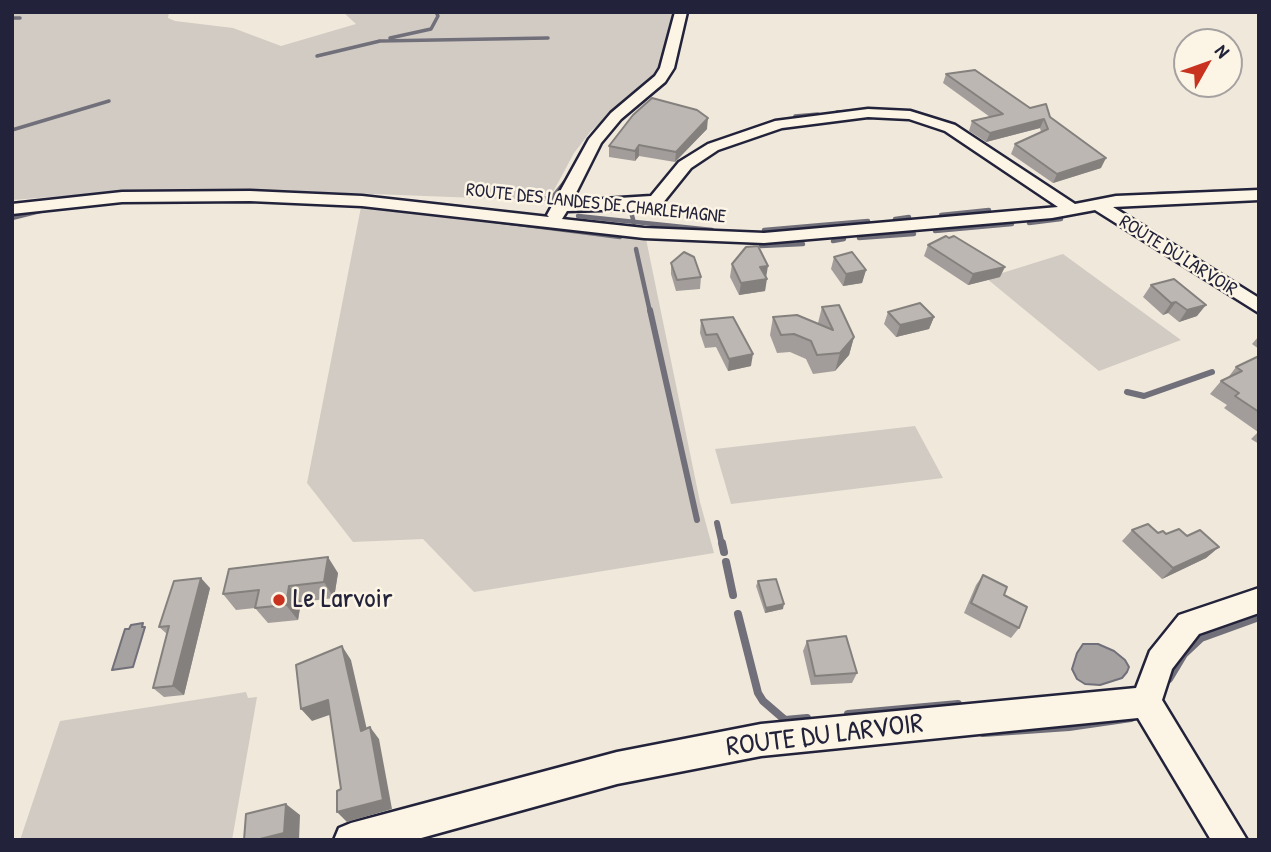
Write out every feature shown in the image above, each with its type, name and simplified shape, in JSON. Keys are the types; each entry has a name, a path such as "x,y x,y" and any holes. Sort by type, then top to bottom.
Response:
{"street":[{"path":"557,214 594,142 616,116 660,79 667,68 681,12"},
{"path":"557,214 636,205 656,200 685,165 713,147 780,124 868,113 910,115 950,128 1072,209"},
{"name":"ROUTE DES LANDES DE CHARLEMAGNE","path":"12,209 122,197 250,196 557,214 645,233 764,238 1052,213 1097,204 1259,195"},
{"name":"ROUTE DU LARVOIR","path":"1097,204 1259,307"},
{"path":"1230,840 1146,702 1160,661 1189,624 1259,600"},
{"name":"ROUTE DU LARVOIR","path":"352,840 617,768 761,740 1146,702"}],"shaded area":[{"path":"12,12 169,12 168,18 175,21 233,28 281,46 356,24 343,12 672,12 660,66 591,131 574,153 553,192 538,198 269,190 141,190 12,200"},
{"path":"361,207 646,239 700,502 714,553 474,592 423,539 353,542 307,483"},
{"path":"1063,254 1181,340 1099,371 986,278"},
{"path":"915,426 943,478 731,504 715,449"},
{"path":"143,623 142,627 145,627 133,667 112,670 125,629"},
{"path":"1083,644 1098,644 1114,651 1125,660 1129,667 1127,672 1122,678 1100,685 1085,684 1077,679 1072,669"},
{"path":"246,692 248,698 257,697 232,840 20,840 60,721"}],"building":[{"path":"975,70 1030,108 1046,104 1050,117 1106,158 1057,174 1015,144 1048,129 1044,119 990,133 972,121 1003,114 946,74"},
{"path":"652,98 697,110 708,118 676,152 639,145 635,151 609,146 633,115"},
{"path":"946,236 954,236 1005,267 973,274 928,245"},
{"path":"758,246 768,266 760,267 767,279 741,283 732,264 746,247"},
{"path":"684,252 694,257 701,277 677,280 671,263"},
{"path":"852,252 866,270 846,274 834,257"},
{"path":"1174,279 1206,305 1187,310 1176,302 1171,303 1151,285"},
{"path":"920,303 934,317 900,325 888,312"},
{"path":"839,305 854,337 840,353 817,355 811,341 794,334 781,335 773,317 797,315 833,330 822,307"},
{"path":"733,317 753,354 729,359 717,334 706,335 701,320"},
{"path":"1259,356 1259,412 1235,396 1239,393 1221,381 1242,371 1236,367"},
{"path":"1148,524 1158,533 1163,531 1166,534 1179,529 1187,536 1200,530 1219,547 1173,568 1132,530"},
{"path":"328,557 324,582 289,586 286,605 255,608 259,590 223,594 229,569"},
{"path":"983,575 1007,587 1004,595 1027,607 1019,628 971,603"},
{"path":"201,578 173,686 153,688 169,626 159,627 174,581"},
{"path":"776,579 784,604 766,608 758,581"},
{"path":"846,636 857,673 815,676 807,641"},
{"path":"342,646 361,731 370,727 383,800 337,812 337,791 341,789 328,700 301,709 296,665"},
{"path":"286,804 284,833 244,840 246,814"}],"waterway":[{"path":"390,38 431,29 438,16 436,12"},
{"path":"12,18 20,18"},
{"path":"379,41 548,38"},
{"path":"317,56 380,41"},
{"path":"12,130 109,101"},
{"path":"837,112 859,111"},
{"path":"795,116 818,114"},
{"path":"594,135 610,116"},
{"path":"588,142 595,133"},
{"path":"533,201 553,197 565,182"},
{"path":"1157,194 1215,192"},
{"path":"634,222 630,208 637,208"},
{"path":"12,218 48,209"},
{"path":"941,215 989,210"},
{"path":"578,216 634,222"},
{"path":"895,219 909,217"},
{"path":"1029,223 1061,219"},
{"path":"495,221 620,237"},
{"path":"764,230 868,221"},
{"path":"634,222 712,230"},
{"path":"935,231 1012,224"},
{"path":"859,238 914,234"},
{"path":"833,241 844,239"},
{"path":"761,246 803,244"},
{"path":"636,249 650,312"},
{"path":"650,310 697,520"},
{"path":"1127,392 1144,396 1212,372"},
{"path":"717,523 722,545"},
{"path":"722,543 724,552"},
{"path":"726,562 733,595"},
{"path":"738,614 758,693 763,701 785,720 807,718"},
{"path":"1169,679 1184,654 1201,638 1259,617"},
{"path":"848,714 958,704"},
{"path":"983,733 1069,727 1131,718"}],"place":[{"name":"Le Larvoir","path":"279,600"}]}
